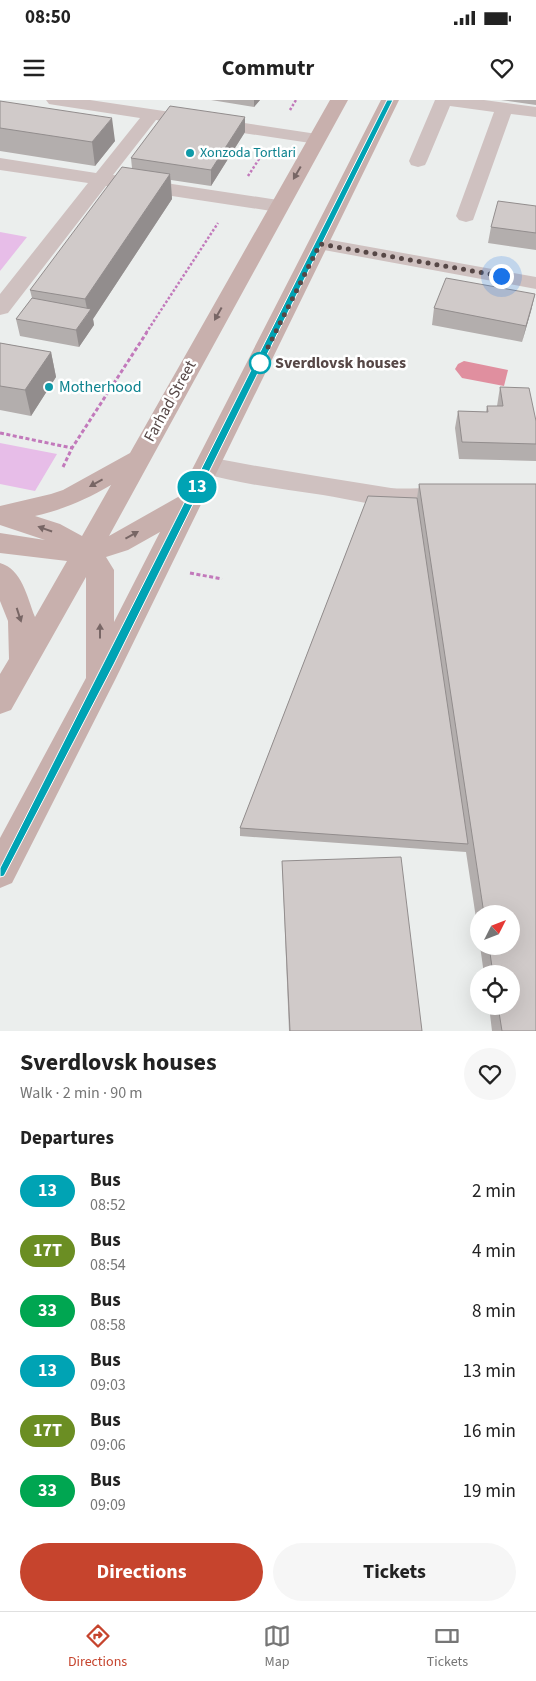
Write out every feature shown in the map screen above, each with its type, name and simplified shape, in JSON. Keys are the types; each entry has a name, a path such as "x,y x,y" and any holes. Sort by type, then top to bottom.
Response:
{"main road":[{"name":"Farhad Street","path":"0,701 87,551 278,206 339,100"},
{"path":"0,872 100,680 320,244 390,100"},
{"path":"0,515 57,502 72,496 138,459"},
{"path":"0,543 40,549 87,551 117,543 189,503"},
{"path":"0,515 51,531 87,551 100,570 100,680"},
{"path":"0,573 7,582 22,621 24,662"}],"lane":[{"path":"55,100 317,139"},
{"path":"418,161 444,100 536,112"},
{"path":"466,216 504,108"},
{"path":"0,308 151,115"},
{"path":"0,183 8,165 278,206"},
{"path":"320,244 536,282"},
{"path":"208,466 264,477 398,498 457,497"}],"path":[{"path":"60,475 72,448 296,100"},
{"path":"0,433 72,448"},
{"path":"190,573 222,579"}],"shaded area":[{"path":"0,232 27,237 0,271"},
{"path":"464,361 508,370 504,386 462,378 455,369 458,364"},
{"path":"0,443 57,454 35,491 0,484"}],"building":[{"path":"0,101 112,118 92,142 0,128"},
{"name":"Xonzoda Tortlari","path":"170,106 245,117 211,170 131,158"},
{"path":"122,167 170,174 85,299 30,290"},
{"path":"498,201 536,206 536,233 491,227"},
{"path":"446,278 535,294 526,326 434,308"},
{"path":"32,298 91,309 76,330 16,319"},
{"path":"0,343 51,352 25,390 0,386"},
{"path":"500,387 529,388 536,421 536,444 462,442 458,411 488,412 487,406 503,406"},
{"path":"419,484 536,484 536,1031 502,1031 499,1015 520,1015 520,965 492,965 490,955 520,955 520,905 483,905"},
{"path":"368,496 417,498 468,844 240,828"},
{"path":"401,857 422,1031 290,1031 282,861"}],"bus line":[{"name":"13","path":"0,872 108,664 390,100"}],"place":[{"name":"Xonzoda Tortlari","path":"190,153"},
{"name":"Sverdlovsk houses","path":"260,363"},
{"name":"Motherhood","path":"49,387"}],"route":[{"path":"260,363 320,244 501,276"}]}
